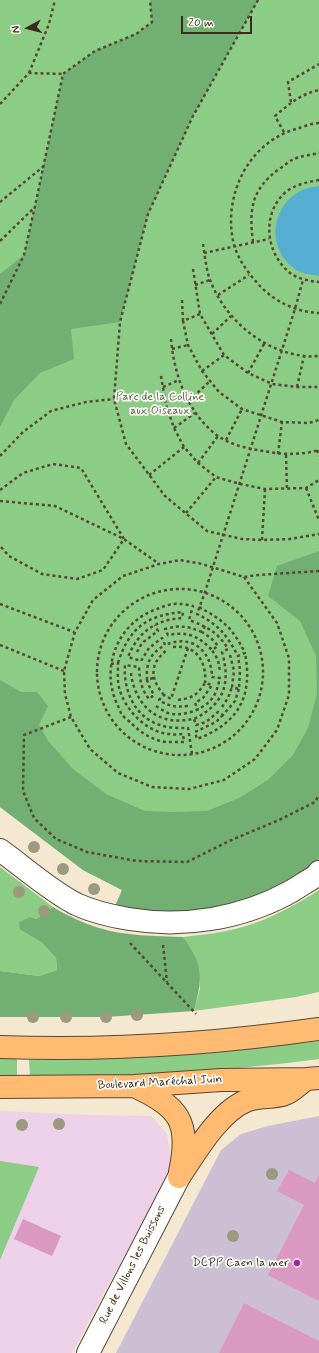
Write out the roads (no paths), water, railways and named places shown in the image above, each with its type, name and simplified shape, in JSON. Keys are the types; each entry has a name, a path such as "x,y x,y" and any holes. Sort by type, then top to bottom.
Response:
{"main road":[{"path":"0,1047 66,1048 163,1045 256,1037 319,1029"},
{"path":"179,1177 220,1120 234,1108 248,1100 285,1094 313,1078"},
{"name":"Boulevard Maréchal Juin","path":"0,1087 134,1086 221,1080 313,1078"},
{"path":"134,1086 155,1096 166,1104 174,1111 181,1124 185,1138 184,1155 179,1177"}],"street":[{"path":"0,850 61,896 77,905 104,915 161,922 182,922 224,917 243,912 289,892 317,874"},
{"name":"Rue de Villons les Buissons","path":"88,1353 179,1177"}],"water":[{"path":"319,186 319,276 298,271 286,261 278,248 276,234 277,221 282,208 291,197 304,190"}],"place":[{"name":"DCPP Caen la mer","path":"297,1263"}],"park label":[{"name":"Parc de la Colline aux Oiseaux","path":"160,404"}]}
